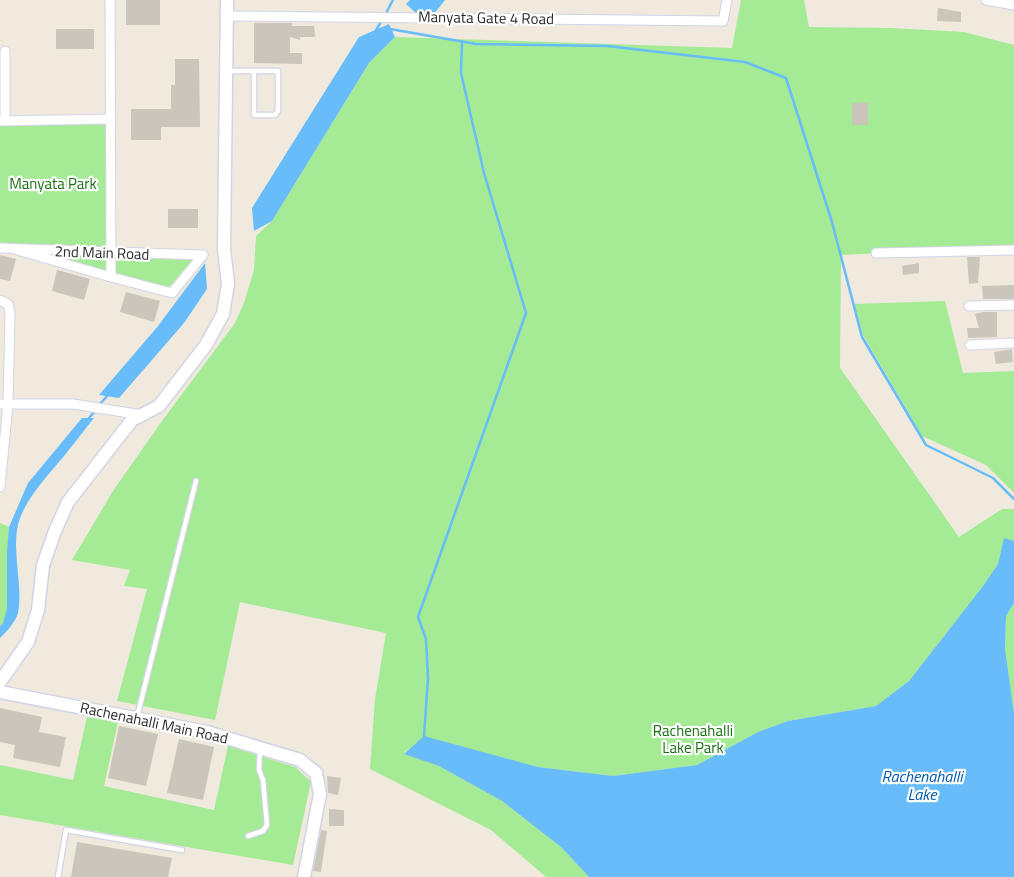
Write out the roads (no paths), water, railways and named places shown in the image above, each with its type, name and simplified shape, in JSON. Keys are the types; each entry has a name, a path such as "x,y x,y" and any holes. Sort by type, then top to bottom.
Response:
{"street":[{"path":"17,250 110,277 110,0"},
{"path":"0,682 28,642 38,610 43,565 54,531 68,502 132,420 159,406 210,337 223,314 228,284 225,263 228,0"},
{"name":"Manyata Gate 4 Road","path":"228,16 723,21 727,0"},
{"path":"986,0 1014,5"},
{"path":"6,51 3,121 111,119"},
{"name":"2nd Main Road","path":"0,248 203,255 172,293 110,277"},
{"path":"876,252 1014,250"},
{"path":"0,300 8,304 10,312 0,487"},
{"path":"969,306 1014,305"},
{"path":"970,345 1014,344"},
{"path":"4,404 73,404 142,415"},
{"name":"Rachenahalli Main Road","path":"0,692 207,732 300,760 316,774 320,794 304,877"}],"lane":[{"path":"227,71 254,71 278,71 278,111 275,115 254,115 254,71"},
{"path":"137,717 196,481"},
{"path":"248,836 263,831 267,825 264,780 259,770 260,748"},
{"path":"58,877 66,830 182,850"}],"water":[{"path":"410,0 445,0 427,23 406,4"},
{"path":"389,24 395,37 369,63 272,221 254,231 252,208 359,37"},
{"path":"205,263 207,289 184,323 119,398 99,395 158,326"},
{"path":"82,418 94,418 30,498 20,519 16,540 19,593 18,613 10,627 0,638 0,626 3,623 7,608 9,527 28,483"},
{"name":"Rachenahalli Lake","path":"1004,538 1014,541 1014,603 1006,616 1005,649 1014,713 1014,877 589,877 561,847 502,801 439,766 404,754 424,736 538,767 613,776 697,765 758,732 788,721 876,706 909,681 983,586 998,564"}],"waterway":[{"path":"385,15 393,0"},
{"path":"375,32 382,20"},
{"path":"390,29 476,44 607,46 745,62 786,78 832,222 862,337 926,445 993,478 1014,499"},
{"path":"424,736 428,678 426,639 418,617 526,313 484,173 461,73 462,42"},
{"path":"99,405 109,394"},
{"path":"88,419 96,410"}],"park label":[{"name":"Manyata Park","path":"53,184"},
{"name":"Rachenahalli Lake Park","path":"693,740"}]}
